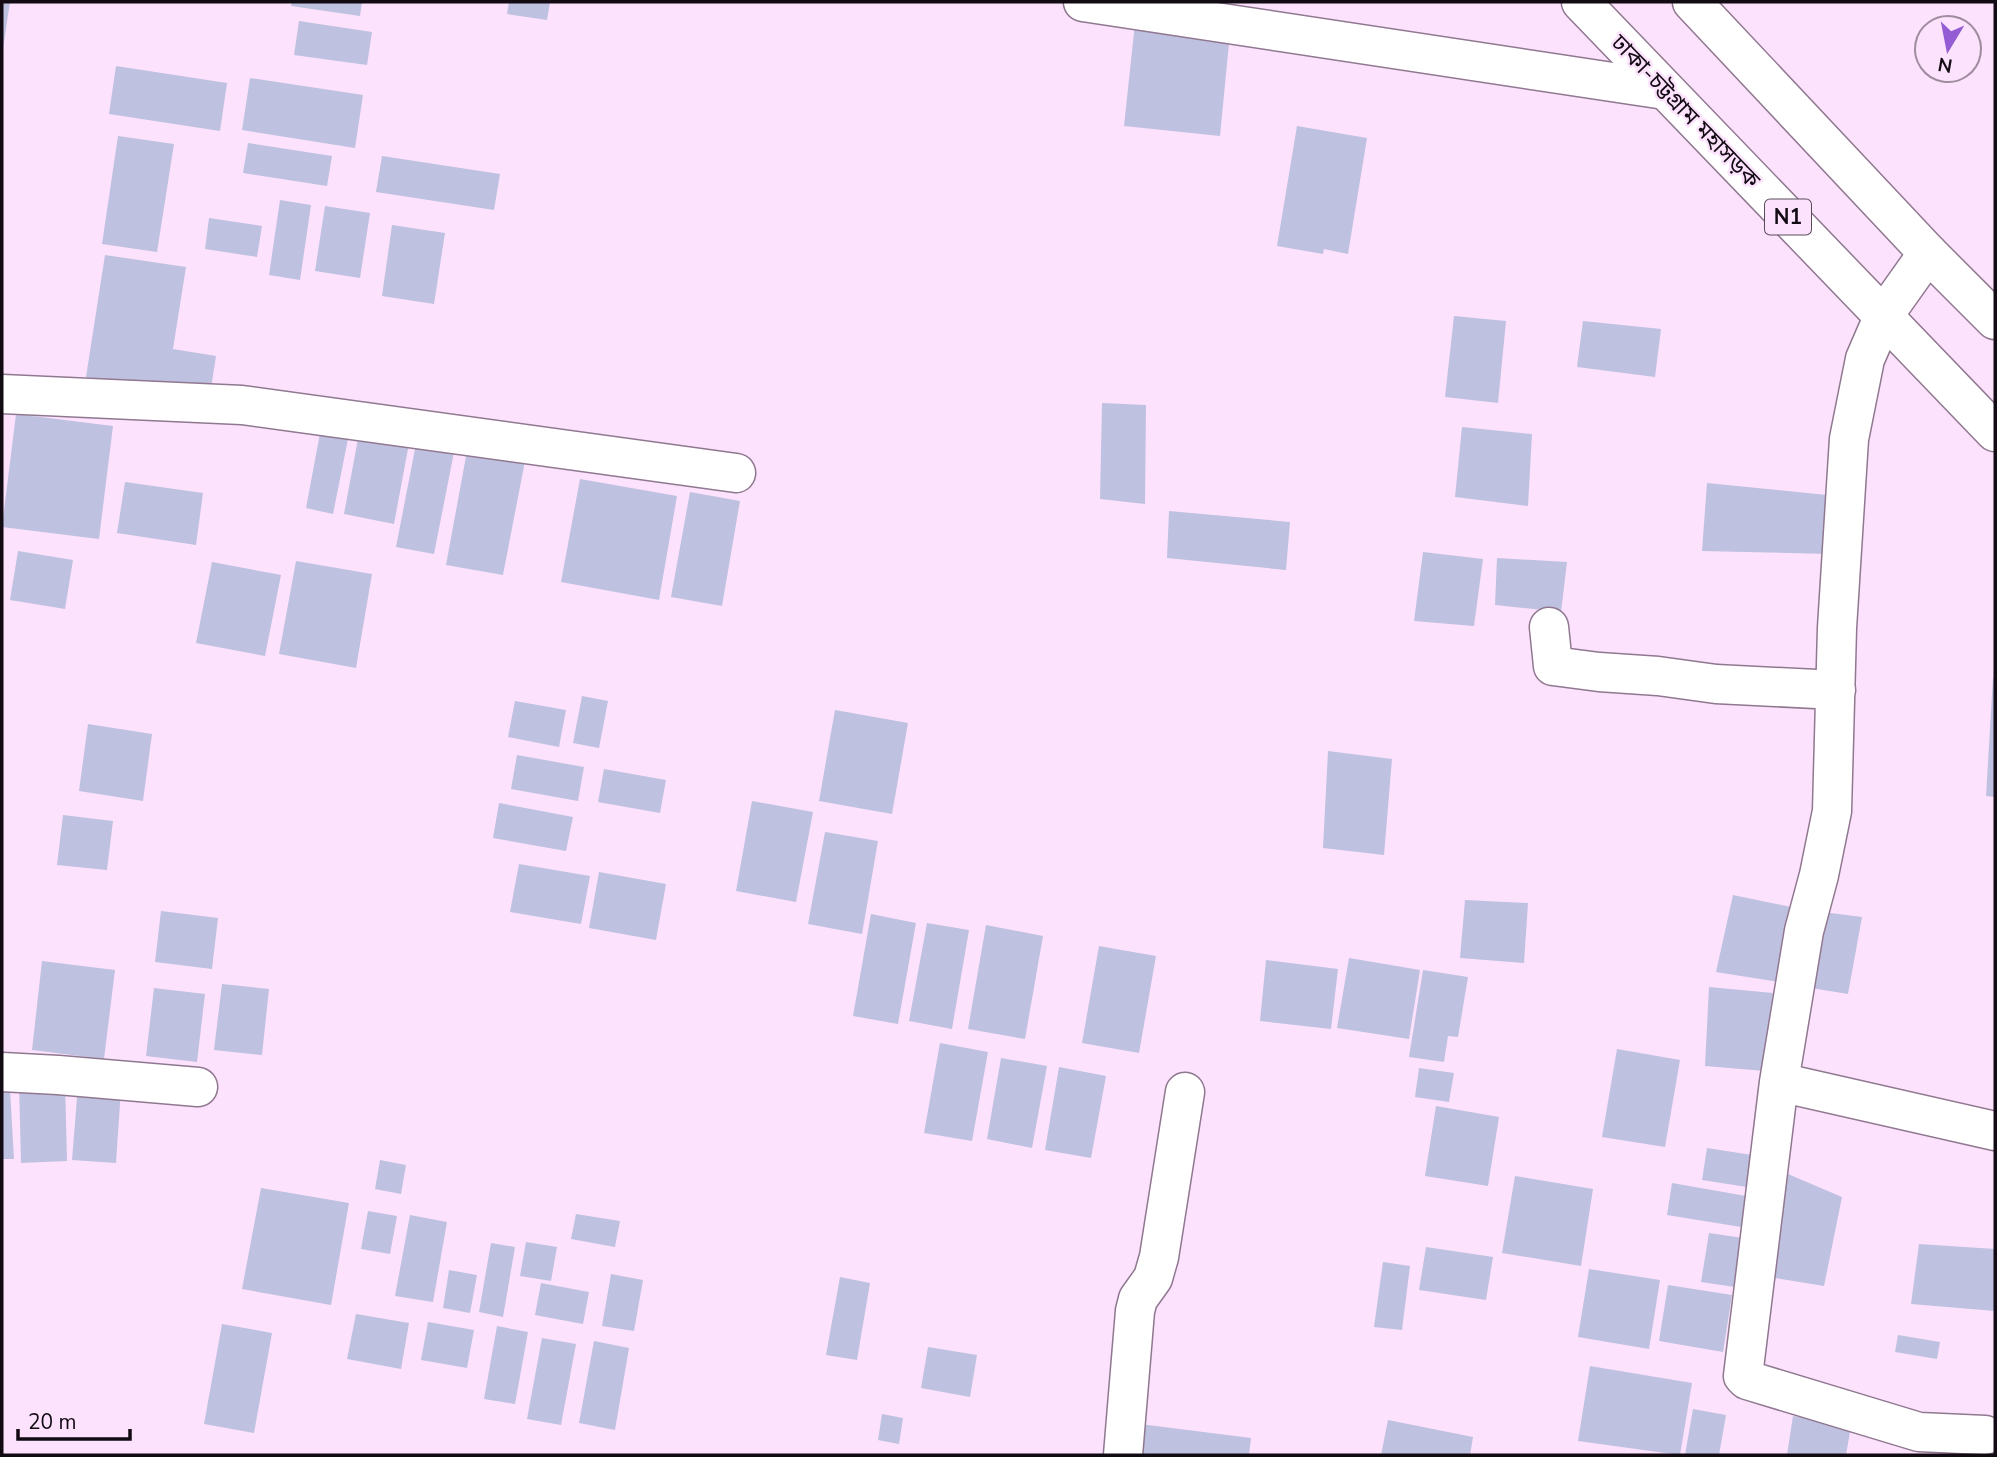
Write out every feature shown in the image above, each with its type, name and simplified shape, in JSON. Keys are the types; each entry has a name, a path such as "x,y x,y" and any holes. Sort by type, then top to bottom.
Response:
{"main road":[{"path":"1083,2 1665,90"},
{"name":"ঢাকা-চট্টগ্রাম মহাসড়ক","path":"1581,2 1995,432"},
{"path":"1692,2 1928,253 1995,320"},
{"path":"1928,253 1884,315 1865,359 1849,439 1832,811 1804,931 1779,1082 1743,1376 1747,1380 1919,1432 1985,1435"},
{"path":"2,394 242,405 736,473"},
{"path":"1549,627 1553,666 1716,684 1836,690"},
{"path":"2,1072 198,1087"},
{"path":"1779,1082 1995,1131"},
{"path":"1123,1455 1135,1311 1138,1299 1153,1278 1160,1257 1185,1092"}],"building":[{"path":"2,2 10,2 3,48 2,48"},
{"path":"292,2 362,2 360,16 291,6"},
{"path":"509,2 550,2 547,20 507,14"},
{"path":"299,21 372,32 367,65 294,55"},
{"path":"1135,23 1230,33 1220,136 1124,126"},
{"path":"116,66 227,83 220,131 109,114"},
{"path":"250,78 363,95 355,148 242,130"},
{"path":"1297,126 1367,138 1348,254 1324,249 1323,254 1277,246"},
{"path":"118,136 174,144 157,252 102,244"},
{"path":"248,143 332,156 327,186 243,173"},
{"path":"382,156 500,174 494,210 376,192"},
{"path":"280,200 311,205 300,280 269,275"},
{"path":"325,206 370,213 360,278 315,271"},
{"path":"209,218 262,226 257,257 205,249"},
{"path":"392,225 445,233 434,304 382,296"},
{"path":"105,255 186,267 173,349 216,356 210,395 86,377"},
{"path":"1454,316 1506,321 1498,403 1445,397"},
{"path":"1583,321 1661,329 1655,377 1577,367"},
{"path":"1102,403 1146,405 1145,504 1100,499"},
{"path":"16,414 113,426 99,539 2,527"},
{"path":"1462,427 1532,434 1528,506 1455,497"},
{"path":"321,428 349,434 333,514 306,508"},
{"path":"360,428 410,438 394,524 344,514"},
{"path":"416,444 454,452 434,554 396,547"},
{"path":"467,451 525,461 503,575 446,565"},
{"path":"580,479 677,496 659,600 561,582"},
{"path":"125,482 203,493 196,545 117,533"},
{"path":"1707,483 1827,495 1829,554 1702,551"},
{"path":"690,492 740,501 722,606 671,597"},
{"path":"1169,511 1290,522 1286,570 1167,558"},
{"path":"18,551 73,560 65,609 10,600"},
{"path":"1423,552 1483,559 1474,626 1414,621"},
{"path":"1497,558 1567,562 1561,612 1495,605"},
{"path":"296,561 372,574 356,668 279,654"},
{"path":"212,562 281,575 265,656 196,643"},
{"path":"1995,678 1995,797 1986,796"},
{"path":"582,696 608,701 599,748 573,743"},
{"path":"515,701 566,710 559,747 508,737"},
{"path":"835,710 908,723 892,814 819,801"},
{"path":"88,724 152,734 143,801 79,791"},
{"path":"1328,751 1392,759 1384,855 1323,848"},
{"path":"517,755 584,767 578,801 511,789"},
{"path":"604,769 666,780 660,813 598,802"},
{"path":"752,801 813,812 796,902 736,891"},
{"path":"499,803 573,817 566,851 493,838"},
{"path":"63,815 113,821 107,870 57,865"},
{"path":"825,832 878,841 862,934 808,924"},
{"path":"519,864 590,876 581,924 510,912"},
{"path":"599,872 666,884 656,940 589,928"},
{"path":"1733,895 1796,908 1779,982 1716,972"},
{"path":"1465,900 1528,903 1524,963 1460,958"},
{"path":"161,911 218,918 212,969 155,962"},
{"path":"1815,911 1862,917 1848,994 1799,986"},
{"path":"871,914 916,923 898,1024 853,1016"},
{"path":"927,923 969,930 952,1029 909,1021"},
{"path":"986,925 1043,936 1025,1039 968,1029"},
{"path":"1099,946 1156,956 1139,1053 1082,1043"},
{"path":"1349,958 1420,970 1409,1039 1337,1028"},
{"path":"1266,960 1338,969 1331,1029 1260,1021"},
{"path":"42,961 115,970 104,1059 32,1050"},
{"path":"1423,970 1468,977 1458,1037 1448,1036 1444,1062 1409,1057"},
{"path":"222,984 269,989 262,1055 214,1050"},
{"path":"1709,987 1773,993 1765,1071 1705,1066"},
{"path":"154,988 205,994 197,1062 146,1056"},
{"path":"940,1043 988,1052 972,1141 924,1133"},
{"path":"1617,1049 1680,1060 1665,1147 1602,1137"},
{"path":"1001,1058 1047,1066 1032,1148 987,1139"},
{"path":"1059,1067 1106,1076 1091,1158 1045,1150"},
{"path":"1419,1068 1454,1073 1449,1102 1415,1097"},
{"path":"65,1082 67,1161 21,1163 19,1083"},
{"path":"78,1085 121,1089 116,1163 72,1160"},
{"path":"10,1089 14,1159 2,1159 2,1090"},
{"path":"1436,1106 1499,1117 1488,1186 1425,1176"},
{"path":"1707,1148 1752,1155 1747,1187 1702,1180"},
{"path":"380,1160 406,1165 401,1194 375,1189"},
{"path":"1774,1168 1842,1197 1824,1286 1763,1276"},
{"path":"1515,1176 1593,1189 1581,1266 1502,1253"},
{"path":"1672,1183 1746,1196 1741,1227 1667,1215"},
{"path":"261,1188 349,1203 331,1305 242,1289"},
{"path":"368,1211 397,1216 390,1254 361,1249"},
{"path":"576,1214 620,1221 615,1247 571,1239"},
{"path":"410,1215 447,1222 433,1302 395,1296"},
{"path":"1709,1233 1743,1238 1735,1287 1701,1282"},
{"path":"526,1242 557,1247 551,1281 520,1276"},
{"path":"491,1243 515,1247 503,1317 479,1312"},
{"path":"1919,1244 1995,1249 1995,1311 1911,1304"},
{"path":"1426,1247 1493,1257 1486,1300 1419,1290"},
{"path":"1383,1262 1410,1266 1402,1330 1374,1327"},
{"path":"1589,1269 1660,1280 1649,1349 1578,1337"},
{"path":"449,1270 477,1275 470,1313 443,1308"},
{"path":"611,1274 643,1280 634,1331 602,1326"},
{"path":"840,1277 870,1283 857,1360 826,1355"},
{"path":"541,1283 589,1292 583,1324 535,1315"},
{"path":"1668,1285 1732,1295 1723,1352 1659,1341"},
{"path":"356,1314 409,1323 401,1369 347,1359"},
{"path":"428,1322 474,1330 467,1368 421,1360"},
{"path":"222,1324 272,1333 254,1433 204,1424"},
{"path":"497,1326 528,1332 515,1404 484,1399"},
{"path":"1898,1335 1940,1342 1937,1359 1895,1352"},
{"path":"542,1338 576,1344 561,1425 527,1419"},
{"path":"594,1341 629,1348 615,1430 579,1423"},
{"path":"928,1347 977,1355 970,1397 921,1388"},
{"path":"1590,1366 1692,1383 1680,1455 1578,1441"},
{"path":"1693,1409 1726,1415 1719,1455 1685,1455"},
{"path":"882,1414 903,1418 899,1444 878,1440"},
{"path":"1793,1416 1851,1426 1846,1455 1787,1455"},
{"path":"1388,1420 1473,1437 1470,1455 1381,1455"},
{"path":"1140,1424 1251,1438 1249,1455 1137,1455"}]}
